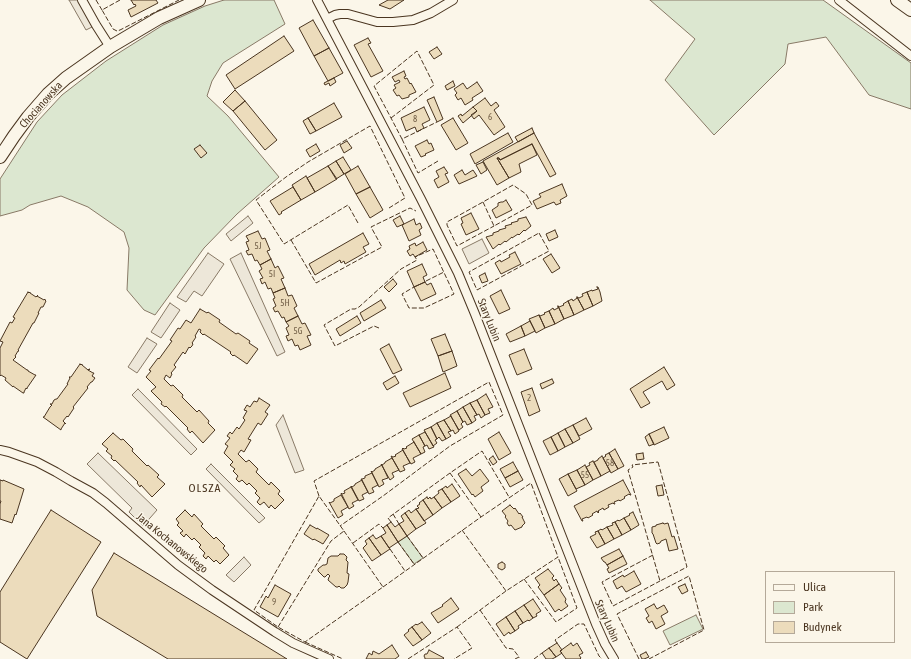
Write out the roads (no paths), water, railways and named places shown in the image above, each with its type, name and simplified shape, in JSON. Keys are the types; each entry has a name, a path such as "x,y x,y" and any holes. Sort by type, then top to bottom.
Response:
{"street":[{"path":"82,0 110,47"},
{"name":"Chocianowska","path":"0,157 28,117 55,86 110,47 159,18 199,0"},
{"name":"Stary Lubin","path":"317,0 458,273 589,608 605,644 614,659"},
{"path":"327,19 335,15 348,14 377,22 413,20 431,13 453,0"},
{"path":"839,0 911,56"},
{"path":"897,0 911,10"},
{"name":"Jana Kochanowskiego","path":"0,450 37,462 92,493 112,508 178,565 212,590 275,632 329,659"}],"district":[{"name":"OLSZA","path":"205,488"}]}
